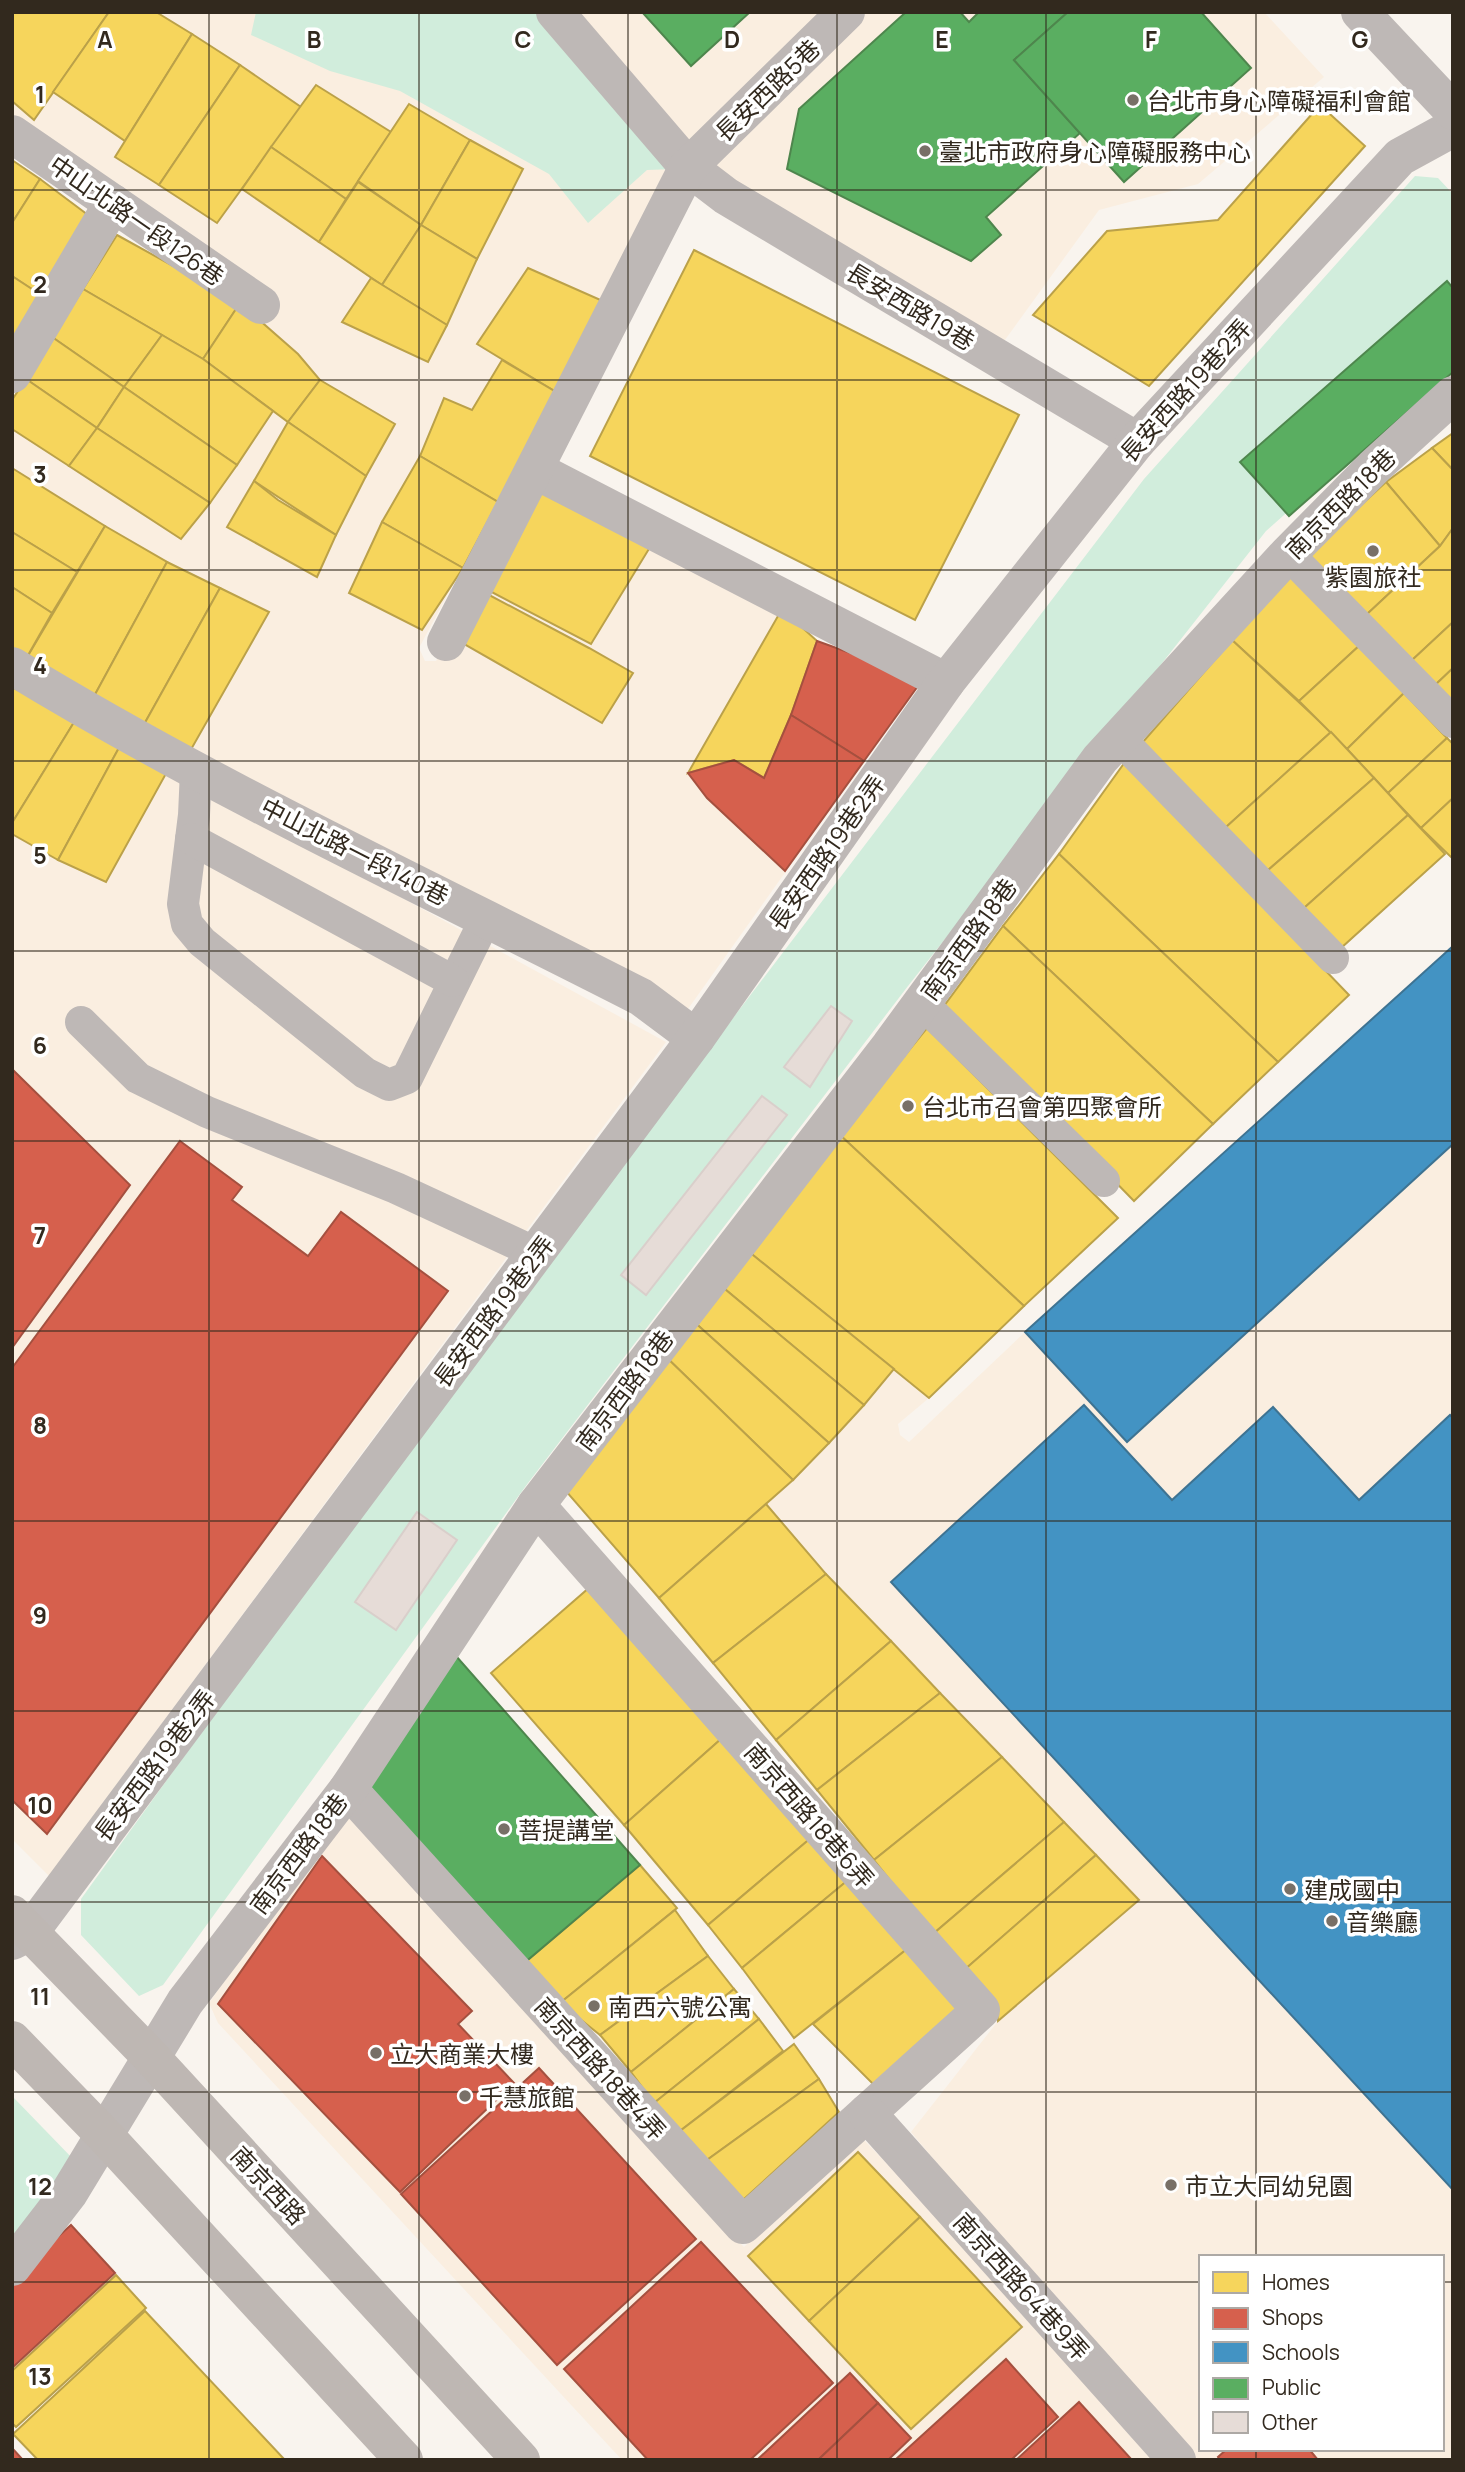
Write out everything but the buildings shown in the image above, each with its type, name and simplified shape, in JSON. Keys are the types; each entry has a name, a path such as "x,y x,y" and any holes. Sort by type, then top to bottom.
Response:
{"main road":[{"name":"南京西路","path":"18,1929 150,2056 521,2460"},
{"path":"12,2040 105,2136 404,2460"}],"street":[{"name":"長安西路19巷","path":"555,12 688,167 726,196 1137,441"},
{"name":"長安西路5巷","path":"446,642 536,470 688,167 846,12"},
{"path":"1360,12 1453,111"},
{"name":"長安西路19巷2弄","path":"18,1929 536,1253 696,1038 946,682 1137,441 1400,156 1453,128"},
{"name":"中山北路一段126巷","path":"12,134 261,305"},
{"path":"12,373 113,203"},
{"name":"南京西路18巷","path":"12,2267 69,2193 185,2002 348,1789 536,1505 922,1003 1100,759 1288,554 1374,467 1453,395"},
{"path":"536,470 946,682"},
{"name":"中山北路一段140巷","path":"12,666 85,711 196,771 641,996 696,1038"},
{"name":"南京西路18巷6弄","path":"536,1505 981,2010 867,2113"},
{"name":"南京西路18巷4弄","path":"348,1789 743,2225 867,2113"},
{"name":"南京西路64巷9弄","path":"867,2113 1177,2460"}],"lane":[{"path":"1288,554 1453,722"},
{"path":"1120,739 1333,958"},
{"path":"196,771 183,904 187,925 202,942 365,1073 389,1085 407,1078 486,918"},
{"path":"191,839 453,981"},
{"path":"922,1003 1104,1181"},
{"path":"81,1022 138,1079 207,1112 396,1188 536,1253"}],"shaded area":[{"path":"12,12 538,12 676,169 419,648 425,661 436,661 448,644 476,588 655,539 817,641 923,679 678,1023 12,657 12,398 50,339 240,303 12,129"},
{"path":"568,12 829,12 688,150"},
{"path":"859,12 1264,12 1324,77 1198,184 1099,210 1002,344 707,166"},
{"path":"12,685 666,1042 49,1876 12,1839"},
{"name":"建成國中","path":"1453,946 1453,2460 1183,2460 911,2132 998,2021 997,2012 713,1663 565,1490 1024,1306 929,1398 898,1424 900,1435 909,1442 1025,1332","holes":["826,1572 999,1755 824,1573"]},
{"path":"348,1807 713,2217 744,2247 813,2180 864,2140 934,2212 1157,2460 622,2460 218,2023 209,2003"}],"green space":[{"path":"256,12 538,12 676,169 647,170 588,223 549,174 400,91 330,71 251,35"},
{"path":"1415,176 1438,178 1453,194 1453,365 1266,531 908,986 528,1483 163,1985 139,1996 81,1935 81,1899 434,1410 1144,479"},
{"path":"12,2096 75,2161 12,2247"}],"place":[{"name":"台北市身心障礙福利會館","path":"1133,100"},
{"name":"臺北市政府身心障礙服務中心","path":"925,151"},
{"name":"紫園旅社","path":"1373,551"},
{"name":"台北市召會第四聚會所","path":"908,1106"},
{"name":"菩提講堂","path":"504,1829"},
{"name":"建成國中","path":"1290,1889"},
{"name":"音樂廳","path":"1332,1921"},
{"name":"南西六號公寓","path":"594,2006"},
{"name":"立大商業大樓","path":"376,2053"},
{"name":"千慧旅館","path":"465,2096"},
{"name":"市立大同幼兒園","path":"1171,2185"}]}
